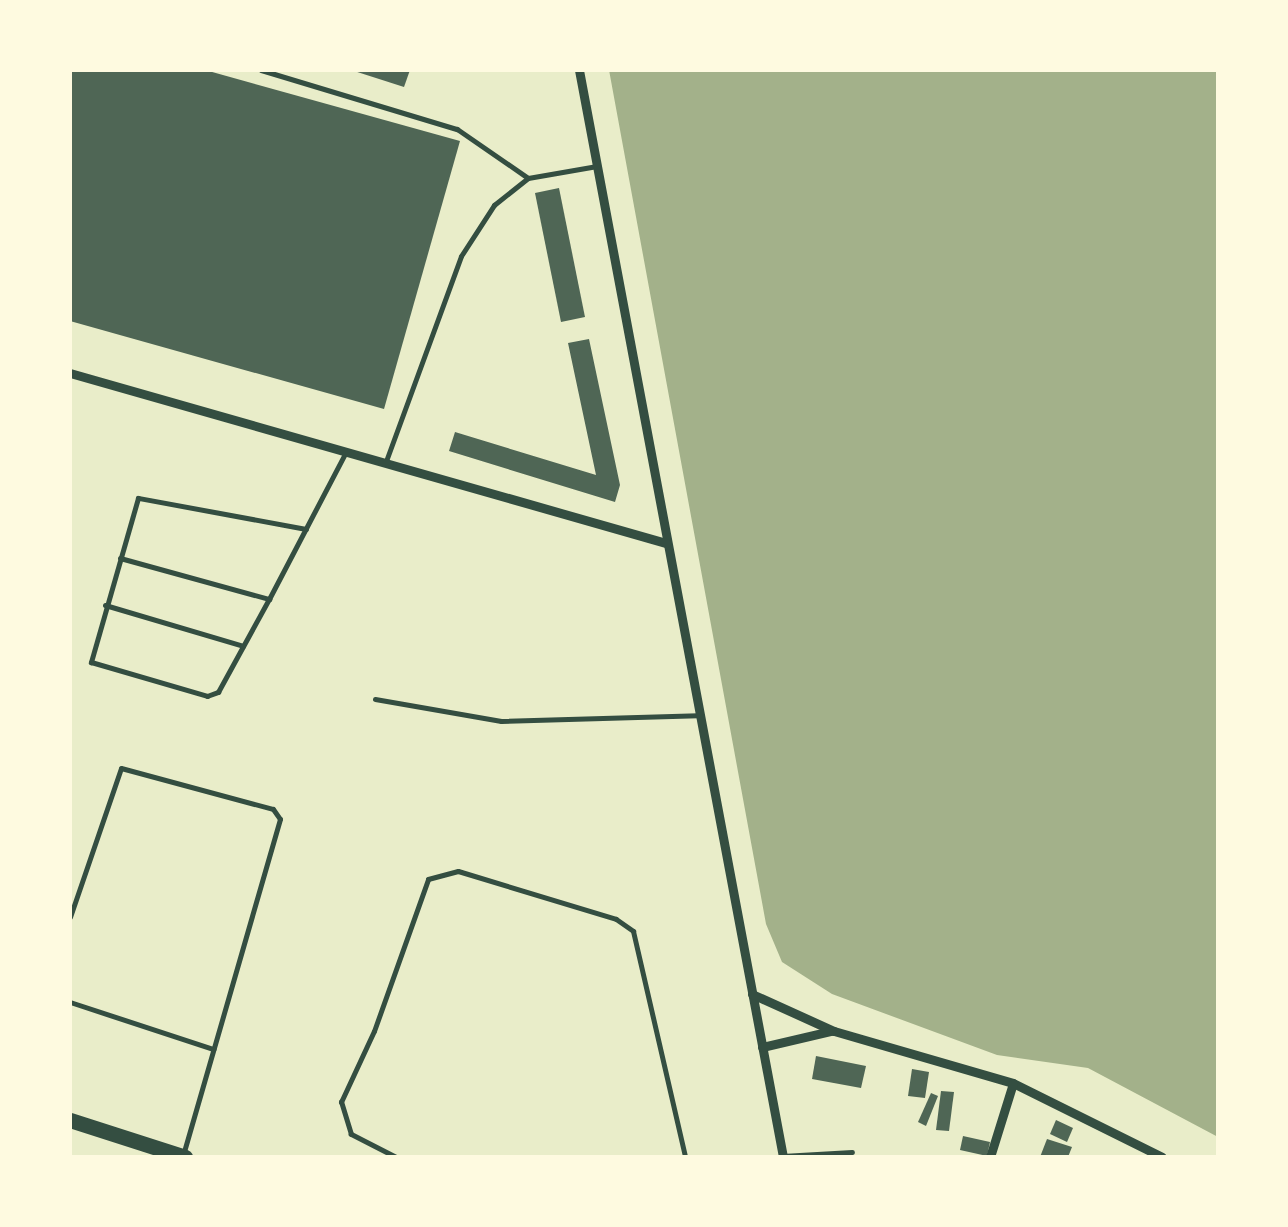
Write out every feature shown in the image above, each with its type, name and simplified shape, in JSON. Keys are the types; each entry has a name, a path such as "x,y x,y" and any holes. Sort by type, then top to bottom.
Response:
{"highway":[{"path":"70,1120 177,1156"}],"street":[{"path":"580,70 782,1156"},
{"path":"70,374 666,543"},
{"path":"752,994 834,1030 1012,1083 1162,1157"},
{"path":"762,1047 834,1030"},
{"path":"990,1157 1012,1083"}],"lane":[{"path":"260,70 457,129 528,178"},
{"path":"386,462 461,256 494,205 528,178 597,166"},
{"path":"306,529 144,496 131,508 90,656 96,667 212,696 269,599 306,529 346,452"},
{"path":"120,558 269,599"},
{"path":"105,605 243,646"},
{"path":"375,699 500,722 698,715"},
{"path":"70,917 121,768 273,809 280,819 214,1049 177,1156"},
{"path":"396,1157 351,1134 341,1102 374,1031 428,879 458,871 616,920 633,930 685,1157"},
{"path":"70,1002 214,1049"},
{"path":"782,1156 852,1152"}],"shaded area":[{"path":"609,70 1218,70 1218,1137 1088,1068 997,1055 832,994 782,962 766,924"}],"building":[{"path":"70,70 205,70 460,141 384,409 70,321"},
{"path":"351,70 410,70 404,87"},
{"path":"559,188 585,317 561,322 535,193"},
{"path":"589,339 620,485 615,502 449,451 455,432 596,475 568,343"},
{"path":"816,1056 866,1066 861,1088 812,1079"},
{"path":"912,1069 929,1072 925,1098 908,1096"},
{"path":"941,1091 954,1092 949,1131 936,1130"},
{"path":"931,1093 938,1096 926,1126 918,1122"},
{"path":"1056,1120 1073,1128 1067,1142 1050,1134"},
{"path":"963,1136 990,1142 987,1156 960,1150"},
{"path":"1047,1139 1072,1147 1068,1157 1040,1157"}]}
